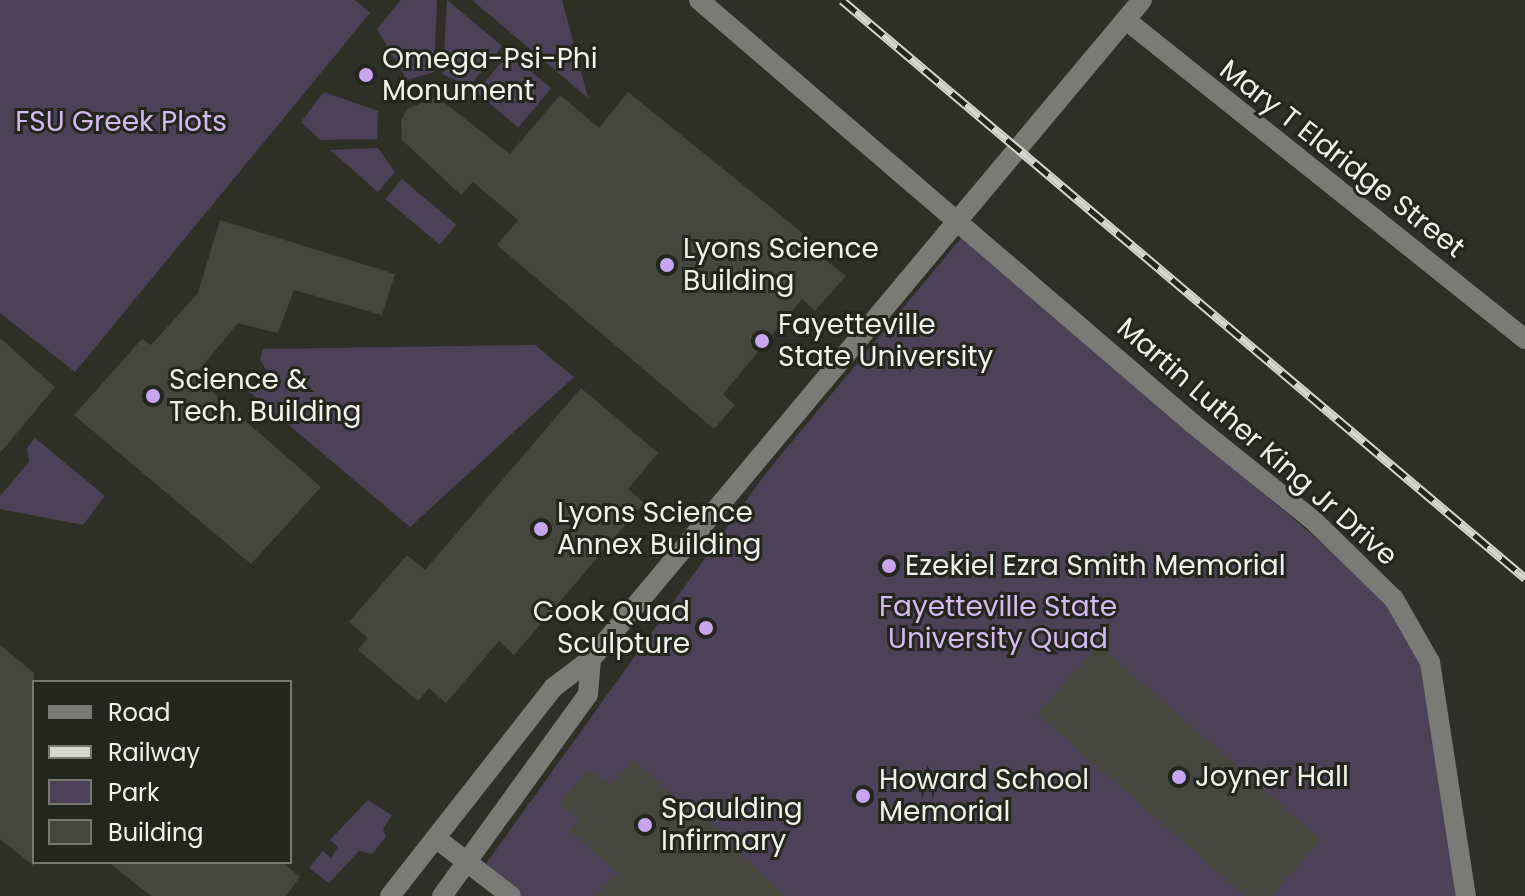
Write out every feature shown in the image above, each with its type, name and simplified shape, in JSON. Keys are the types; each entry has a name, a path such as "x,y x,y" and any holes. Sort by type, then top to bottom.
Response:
{"street":[{"name":"Martin Luther King Jr Drive","path":"699,0 956,221 1315,522 1394,599 1430,662 1466,896"},
{"path":"390,896 554,687 591,659 1142,0"},
{"name":"Mary T Eldridge Street","path":"1126,20 1525,339"},
{"path":"442,896 469,863 588,694 591,659"},
{"path":"437,839 511,896"}],"green space":[{"name":"FSU Greek Plots","path":"0,0 355,0 370,13 75,372 0,313"},
{"path":"401,0 437,0 434,72 407,80 377,29"},
{"path":"447,0 502,46 469,87 443,74"},
{"path":"472,0 562,0 588,98"},
{"path":"509,53 551,88 518,127 476,92"},
{"path":"324,92 378,111 377,139 320,140 301,122"},
{"path":"378,148 395,172 378,192 330,150"},
{"path":"402,179 456,225 440,245 385,199"},
{"name":"Fayetteville State University Quad","path":"962,237 1389,600 1425,672 1462,896 515,896 483,868 766,473"},
{"path":"535,345 574,377 410,527 246,389 262,389 272,379 260,360 263,349"},
{"path":"35,438 105,496 83,525 0,509 0,496 29,462 27,448"},
{"path":"368,800 392,815 383,829 386,837 372,854 359,851 329,883 309,868 323,851 331,858 338,847 330,840"}],"building":[{"name":"Lyons Science Building","path":"628,92 826,252 822,257 846,276 815,311 802,299 723,394 735,405 714,429 497,245 518,220 473,182 461,195 402,140 401,121 407,109 437,97 510,154 560,95 599,128"},
{"name":"Science & Tech. Building","path":"220,220 395,274 382,315 294,290 278,333 238,323 194,376 321,487 251,564 74,415 142,339 151,345 198,293"},
{"path":"0,338 55,387 0,453"},
{"name":"Lyons Science Annex Building","path":"581,388 658,453 628,489 644,503 514,655 499,641 446,703 429,688 418,701 358,650 368,638 349,622 407,555 425,570"},
{"path":"0,645 34,673 34,866 0,839"},
{"name":"Joyner Hall","path":"1099,645 1321,840 1271,896 1245,896 1037,714"},
{"name":"Spaulding Infirmary","path":"634,760 692,813 696,810 720,829 716,833 786,896 595,896 617,873 570,831 579,820 559,803 589,769 610,785"},
{"path":"111,864 284,864 300,877 286,896 151,896"}],"railway":[{"path":"842,0 1525,578"}],"place":[{"name":"Omega-Psi-Phi Monument","path":"366,75"},
{"name":"Lyons Science Building","path":"667,265"},
{"name":"Fayetteville State University","path":"762,341"},
{"name":"Science & Tech. Building","path":"153,396"},
{"name":"Lyons Science Annex Building","path":"541,529"},
{"name":"Ezekiel Ezra Smith Memorial","path":"889,566"},
{"name":"Cook Quad Sculpture","path":"706,628"},
{"name":"Joyner Hall","path":"1179,777"},
{"name":"Howard School Memorial","path":"863,796"},
{"name":"Spaulding Infirmary","path":"645,825"}]}
